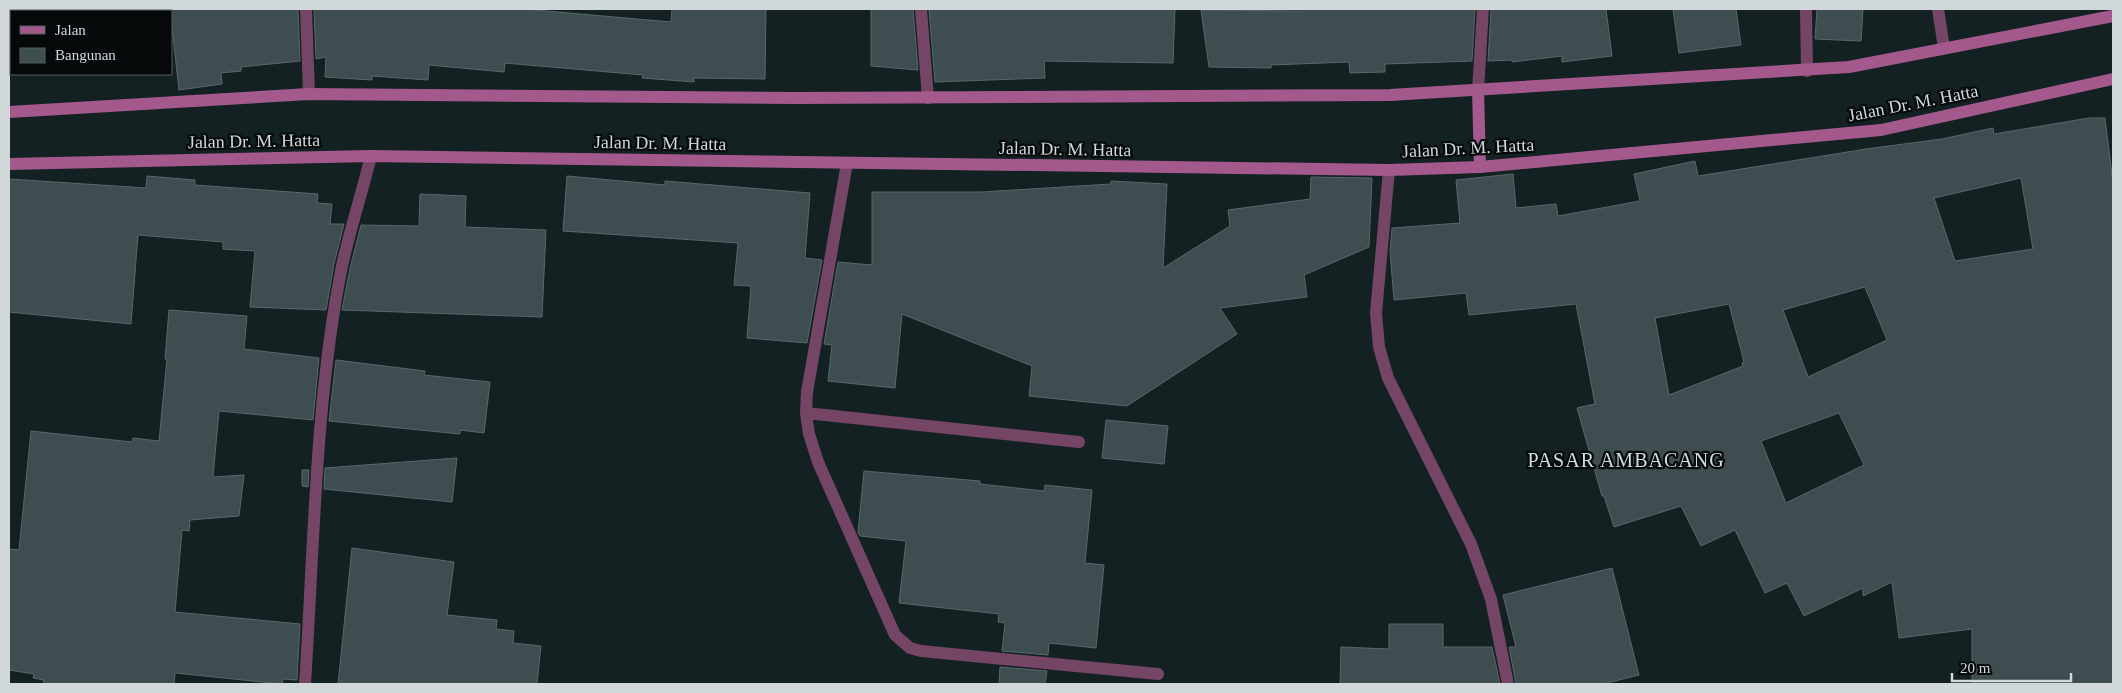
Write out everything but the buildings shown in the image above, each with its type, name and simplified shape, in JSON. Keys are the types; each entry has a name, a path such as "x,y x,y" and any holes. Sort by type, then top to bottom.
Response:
{"main road":[{"path":"9,112 309,94 928,98 1390,95 1849,67 2113,16"},
{"name":"Jalan Dr. M. Hatta","path":"9,164 371,156 1388,170 1480,167 1881,130 2113,79"},
{"path":"1478,90 1480,167"}],"street":[{"path":"306,9 309,94"},
{"path":"920,9 928,98"},
{"path":"1478,90 1482,9"},
{"path":"1806,9 1807,71"},
{"path":"1938,9 1944,48"},
{"path":"305,684 321,418 328,358 343,265 371,156"},
{"path":"847,163 810,371 806,413 809,434 818,462 890,628 902,642 921,651 1158,674"},
{"path":"1388,170 1376,313 1379,347 1388,378 1471,544 1482,570 1492,599 1508,684"},
{"path":"806,413 1079,442"}],"district":[{"name":"PASAR AMBACANG","path":"1626,460"}]}
